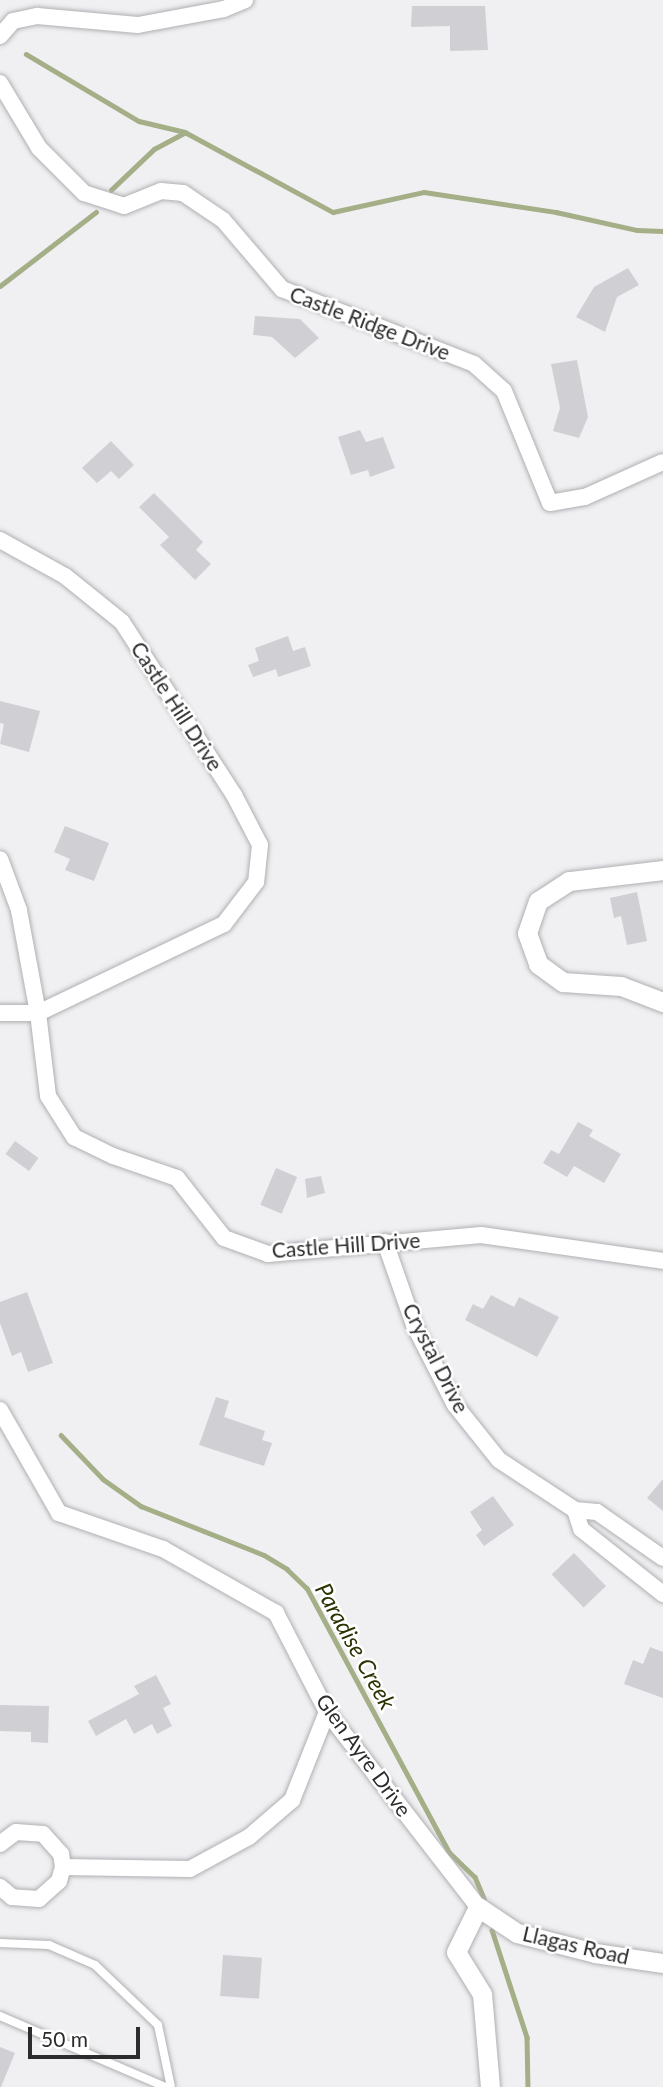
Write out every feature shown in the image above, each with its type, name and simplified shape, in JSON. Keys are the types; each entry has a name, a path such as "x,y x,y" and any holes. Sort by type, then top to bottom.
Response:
{"street":[{"path":"0,36 13,21 37,16 138,25 224,9 245,0"},
{"name":"Castle Ridge Drive","path":"0,83 39,148 84,193 124,206 161,191 183,193 223,220 282,289 474,364 504,391 550,503 585,497 663,462"},
{"name":"Castle Hill Drive","path":"0,540 65,576 122,622 234,795 260,845 256,882 225,923 38,1013"},
{"name":"Castle Hill Drive","path":"0,859 19,909 38,1013 48,1096 74,1137 113,1156 177,1178 224,1238 268,1254 481,1235 663,1261"},
{"path":"663,870 569,881 538,901 527,933 538,964 563,982 621,986 663,1002"},
{"path":"0,1013 38,1013"},
{"name":"Crystal Drive","path":"385,1242 414,1325 455,1405 499,1460 575,1510 597,1512 663,1558"},
{"name":"Glen Ayre Drive","path":"0,1410 59,1513 163,1549 276,1613 327,1712 478,1907"},
{"name":"Crystal Drive","path":"575,1510 580,1529 663,1594"},
{"path":"62,1867 190,1869 249,1837 292,1800 327,1712"},
{"path":"0,1844 16,1832 43,1834 61,1854 62,1867 59,1881 39,1899 12,1897 0,1887"},
{"path":"478,1907 456,1952 482,1994 490,2087"},
{"name":"Llagas Road","path":"478,1907 517,1933 595,1953 663,1963"}],"lane":[{"path":"0,1943 48,1945 95,1965 159,2025 169,2087"},
{"path":"0,2016 169,2087"}],"building":[{"path":"412,6 485,6 488,50 450,51 450,26 411,27"},
{"path":"628,268 639,285 617,297 605,332 576,317 594,287"},
{"path":"255,316 300,319 319,338 295,358 272,337 253,335"},
{"path":"577,360 588,417 579,438 553,431 560,408 551,364"},
{"path":"360,430 366,442 383,437 395,468 370,477 368,470 351,475 338,437"},
{"path":"111,441 134,465 119,479 111,471 97,483 82,468"},
{"path":"154,493 203,542 196,550 211,564 195,580 160,545 169,537 139,507"},
{"path":"288,636 293,651 305,647 311,666 278,677 276,669 253,677 248,665 259,661 255,648"},
{"path":"0,701 40,711 29,752 0,744 4,724 0,723"},
{"path":"65,826 109,843 94,881 65,870 70,859 54,852"},
{"path":"637,892 647,941 627,945 621,916 614,918 610,898"},
{"path":"578,1122 593,1130 589,1136 621,1154 604,1183 574,1166 567,1177 543,1163 551,1150 559,1154"},
{"path":"15,1141 38,1158 29,1171 6,1154"},
{"path":"276,1168 297,1177 282,1214 260,1205"},
{"path":"321,1176 325,1193 307,1198 305,1179"},
{"path":"27,1292 53,1363 28,1372 21,1352 12,1356 0,1323 0,1302"},
{"path":"491,1295 514,1307 519,1297 559,1317 537,1357 465,1320 473,1304 483,1309"},
{"path":"216,1397 229,1401 224,1417 265,1431 262,1440 272,1443 264,1466 199,1445"},
{"path":"663,1479 663,1511 647,1498"},
{"path":"493,1496 514,1525 484,1546 476,1535 482,1530 470,1512"},
{"path":"574,1553 606,1586 584,1608 552,1575"},
{"path":"650,1647 663,1652 663,1698 624,1684 633,1660 643,1664"},
{"path":"156,1675 171,1704 163,1708 172,1726 157,1734 152,1724 134,1734 126,1719 96,1736 88,1721 139,1694 134,1686"},
{"path":"0,1705 49,1706 48,1743 31,1742 31,1732 0,1731"},
{"path":"223,1955 262,1958 259,1999 220,1996"},
{"path":"0,2047 15,2053 1,2087 0,2087"}],"waterway":[{"path":"26,54 139,121 185,132 333,212 424,192 556,212 637,230 663,231"},
{"path":"111,190 154,149 184,133"},
{"path":"0,286 96,212"},
{"name":"Paradise Creek","path":"61,1435 103,1479 141,1506 264,1555 287,1569 307,1588 449,1852 475,1877 484,1898"},
{"name":"Paradise Creek","path":"492,1930 527,2037 528,2087"}]}
